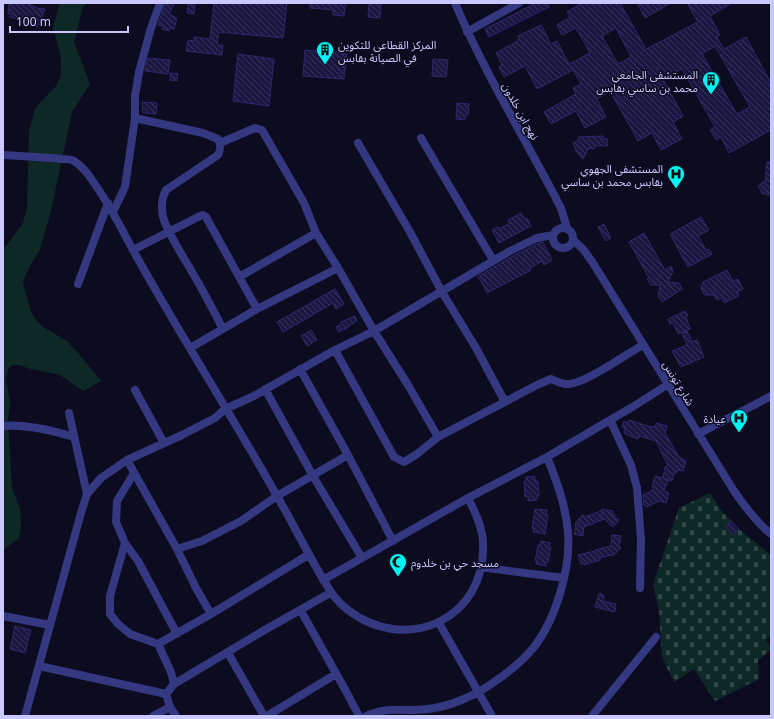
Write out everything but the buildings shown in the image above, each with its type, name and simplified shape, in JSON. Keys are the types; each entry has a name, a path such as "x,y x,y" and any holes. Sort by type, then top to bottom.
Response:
{"street":[{"path":"113,212 125,187 135,118 135,96 141,61 160,3"},
{"name":"نهج ابن خلدون","path":"455,3 467,32 491,78 560,204 567,228"},
{"path":"467,32 519,3"},
{"path":"135,118 203,133 218,139 220,143 221,150 218,155 166,190 162,197 161,206 163,217 169,231 197,279 223,329"},
{"path":"220,143 255,128 262,130 304,203 316,233 438,437"},
{"path":"421,138 493,260"},
{"path":"358,143 410,232 442,292 476,348 505,402"},
{"path":"3,155 73,160 87,173 108,203 133,250 277,496 330,593 346,608 361,619 375,625 388,629 408,630 439,623 461,605 474,587 480,567 483,543 482,530 468,498"},
{"path":"78,284 108,203"},
{"path":"133,250 198,216 203,215 206,217 257,309"},
{"path":"25,716 87,494 101,478 127,460 215,418 225,409 252,397 335,350 374,331 442,292 493,260 525,243 537,238 553,235 560,228 567,228 572,233 573,240 568,246 561,247 554,243 553,235"},
{"path":"240,277 316,233"},
{"name":"شارع تونس","path":"573,240 588,255 667,385 747,510 771,534"},
{"path":"190,348 257,309 338,268"},
{"path":"335,350 394,457 404,462 417,454 438,437 537,384 551,379 561,384 575,383 588,378 643,345"},
{"path":"300,369 348,455 393,541"},
{"path":"323,580 468,498 547,457 667,385"},
{"path":"265,389 313,476 362,558"},
{"path":"135,390 164,443"},
{"path":"698,434 771,396"},
{"path":"69,412 87,494"},
{"path":"610,420 631,465 637,488 641,540 640,588"},
{"path":"3,426 18,425 52,430 74,437"},
{"path":"177,549 202,541 241,521 277,496 348,455"},
{"path":"366,716 382,711 396,709 414,710 442,706 463,699 478,692 512,669 534,647 556,605 567,566 568,534 566,516 563,501 547,457"},
{"path":"127,460 177,549 196,588 211,614"},
{"path":"134,473 117,501 116,522 125,542 138,561 176,634"},
{"path":"125,542 110,596 110,614 118,624 130,634 158,644 171,672 174,684"},
{"path":"158,644 211,614 308,555"},
{"path":"480,567 564,578"},
{"path":"166,694 174,684 330,593"},
{"path":"301,611 359,716"},
{"path":"3,616 50,625"},
{"path":"439,623 492,716"},
{"path":"592,716 656,637"},
{"path":"228,652 265,716 336,674"},
{"path":"39,666 166,694"},
{"path":"166,694 170,707 176,716"},
{"path":"153,716 170,707"}],"green space":[{"path":"60,3 87,3 83,7 74,42 90,84 72,112 51,211 40,249 23,282 31,311 36,320 43,327 67,341 101,381 83,391 60,375 27,368 20,365 12,365 8,369 6,380 10,402 8,420 12,488 20,509 21,520 18,539 3,550 3,250 23,223 27,208 29,130 36,107 56,86 61,76 61,58 53,27"},
{"path":"710,493 721,510 739,529 771,555 771,636 766,639 771,649 758,661 759,679 715,701 694,669 674,682 662,657 659,611 653,584 679,508"}],"place":[{"name":"المركز القطاعى للتكوين في الصيانة بقابس","path":"325,65"},
{"name":"المستشفى الجامعي محمد بن ساسي بقابس","path":"711,95"},
{"name":"المستشفى الجهوي بقابس محمد بن ساسي","path":"676,189"},
{"name":"عيادة","path":"739,433"},
{"name":"مسجد حي بن خلدوم","path":"398,577"}]}
